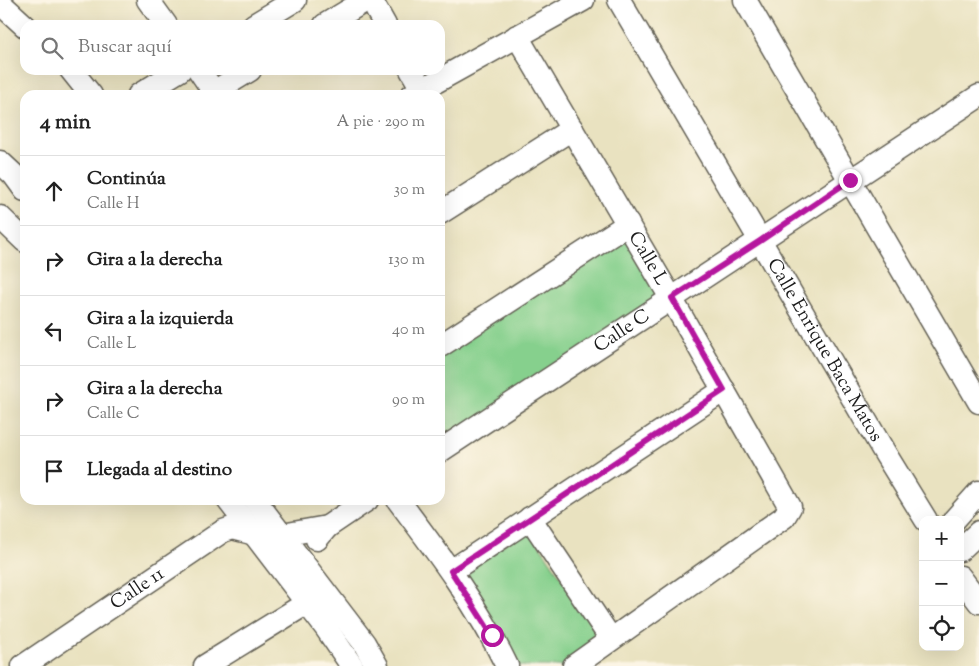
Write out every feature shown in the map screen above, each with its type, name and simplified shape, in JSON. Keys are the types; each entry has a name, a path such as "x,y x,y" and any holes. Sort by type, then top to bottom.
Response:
{"street":[{"path":"4,0 0,3 20,21"},
{"path":"148,0 162,20"},
{"path":"262,20 295,0"},
{"path":"332,20 366,0"},
{"path":"371,0 382,20"},
{"path":"445,71 517,36 583,0"},
{"name":"Calle Enrique Baca Matos","path":"619,0 924,516"},
{"path":"745,0 979,402"},
{"name":"Calle L","path":"517,36 672,298 790,507 784,517 611,639"},
{"path":"75,75 87,90"},
{"path":"147,90 172,75"},
{"path":"202,75 211,90"},
{"path":"219,90 242,75"},
{"path":"415,85 436,75"},
{"name":"Calle C","path":"445,448 979,96"},
{"path":"445,210 572,129"},
{"path":"0,217 20,237"},
{"path":"445,343 628,224"},
{"path":"451,571 724,390"},
{"path":"958,516 979,492"},
{"path":"232,505 288,577 352,666"},
{"path":"259,505 364,643 377,666"},
{"path":"288,577 327,527 360,505"},
{"path":"402,505 451,571 492,635 507,666"},
{"path":"530,518 611,639 574,666"},
{"path":"255,534 282,535 327,527"},
{"name":"Calle 11","path":"23,666 223,530 232,528 255,534"},
{"path":"964,582 979,602"},
{"path":"205,666 307,603"}],"green space":[{"path":"625,236 662,297 445,441 445,352"},
{"path":"528,528 603,640 567,666 515,666 463,572"}],"route":[{"path":"492,635 451,571 724,390 672,298 850,180"}]}
